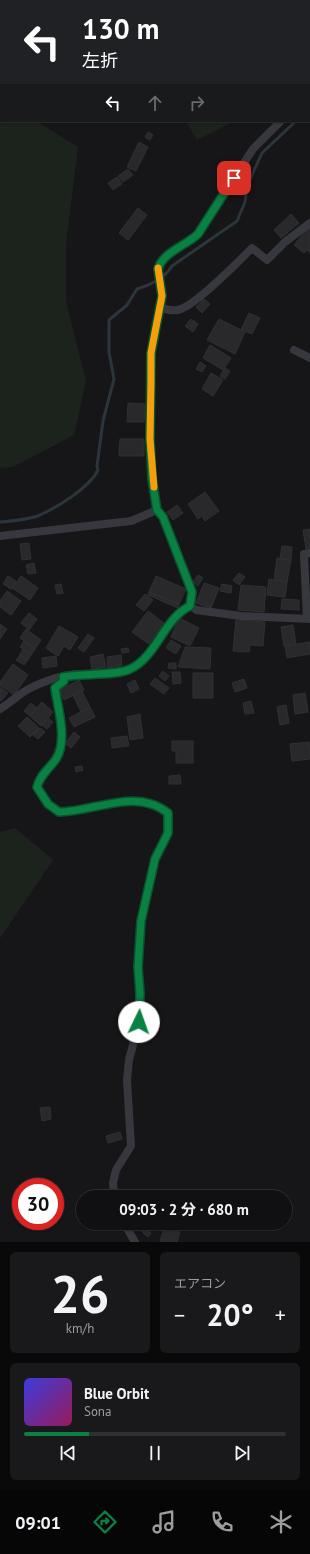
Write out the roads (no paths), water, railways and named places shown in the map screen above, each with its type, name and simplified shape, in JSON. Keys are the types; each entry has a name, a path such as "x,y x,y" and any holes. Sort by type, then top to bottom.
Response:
{"street":[{"path":"190,606 192,592 163,517 157,510 152,479 150,447 151,353 160,307 162,286 158,272 162,261 192,240 198,234 254,149 280,122"},
{"path":"160,307 171,310 182,309 225,274 252,248 267,260 285,242 310,223"},
{"path":"294,350 310,358"},
{"path":"0,536 131,520 157,510"},
{"path":"190,606 196,610 241,616 309,619 304,554 310,553"},
{"path":"0,709 23,692 42,683 63,677 130,669 146,656 174,619 184,609 190,606"},
{"path":"63,677 64,681 55,688 61,732 60,749 56,759 39,779 37,787 39,793 59,812 69,812 107,803 124,801 143,802 160,807 168,813 169,821 165,841 155,859 141,921 138,967 140,1016 129,1060 127,1080 131,1146 116,1170 113,1183 114,1190"},
{"path":"128,1230 136,1242"}],"waterway":[{"path":"0,522 20,520 40,515 73,496 94,476 98,470 97,466 103,421 114,379 109,352 109,320 127,305 137,289 152,283 161,277 172,266 237,221 245,202 247,186 262,153 295,122"}]}
